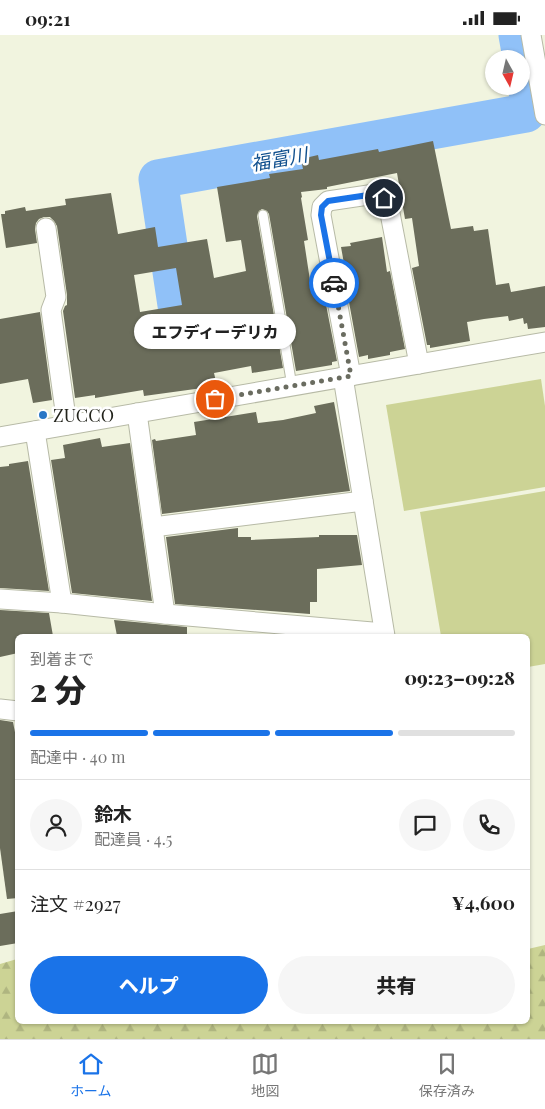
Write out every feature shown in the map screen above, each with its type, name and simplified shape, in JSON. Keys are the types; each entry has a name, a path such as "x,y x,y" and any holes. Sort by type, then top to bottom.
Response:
{"street":[{"path":"531,35 544,108"},
{"path":"385,634 362,501 347,377 321,215 322,207 328,201 375,194 384,198 389,208 419,364"},
{"path":"46,228 56,297 51,310 67,425"},
{"path":"0,437 545,342"},
{"path":"137,413 165,615"},
{"path":"35,431 62,603"},
{"path":"153,527 362,501"},
{"path":"0,599 62,603 165,615 374,634"},
{"path":"0,709 15,711"}],"lane":[{"path":"263,215 292,386"}],"green space":[{"path":"541,379 545,406 545,487 404,511 386,405"},
{"path":"545,491 545,664 530,667 530,634 441,634 420,512"},
{"path":"545,945 545,1039 0,1039 0,964 15,960 15,1024 530,1024 530,949"}],"building":[{"path":"433,141 451,229 473,226 474,231 488,229 496,285 509,283 511,292 545,286 545,327 528,329 527,323 524,324 523,318 509,321 508,316 484,319 467,322 470,341 430,348 430,345 427,345 412,268 419,266 412,218 405,219 397,173 327,187 327,189 301,192 308,240 304,241 311,287 322,284 337,361 332,362 332,365 296,371 269,214 262,209 257,216 283,368 252,373 251,366 214,373 217,386 144,396 143,390 95,398 95,395 75,398 63,311 67,305 67,295 57,226 50,217 39,219 35,229 37,243 6,248 1,214 5,214 5,211 25,207 26,211 66,205 65,199 111,193 118,234 155,227 158,247 207,239 214,278 246,271 241,240 226,242 217,187 270,178 269,174 303,169 301,159 318,155 319,160 378,149 379,152","holes":["176,268 182,305 140,312 134,275"]},
{"path":"382,237 387,272 390,271 405,349 390,352 390,355 368,359 368,355 359,357 341,247 351,246 350,243"},
{"path":"40,312 52,400 33,403 28,379 0,384 0,319"},
{"path":"334,402 350,491 162,514 152,440 196,435 194,422 256,412 258,423 283,420 316,413 314,406"},
{"path":"100,438 102,447 130,443 152,601 72,593 51,460 65,458 63,445"},
{"path":"28,461 49,591 0,588 0,467"},
{"path":"238,528 238,537 251,537 251,540 319,537 319,535 357,535 362,565 317,569 317,602 310,602 310,614 175,604 166,537"},
{"path":"0,610 49,613 53,634 15,634 15,654 0,657"},
{"path":"114,620 187,627 187,634 117,634"},
{"path":"0,720 13,722 15,732 15,898 7,899 0,848"},
{"path":"15,912 15,944 0,946 0,914"}],"waterway":[{"name":"福富川","path":"185,358 158,179 526,113 531,108 518,35"}],"way so far":[{"path":"215,399 351,376 334,283"}],"place":[{"name":"エフディーデリカ","path":"215,399"},
{"name":"ZUCCO","path":"43,415"}],"route":[{"path":"334,283 321,215 322,207 328,201 375,194 384,198"}]}
